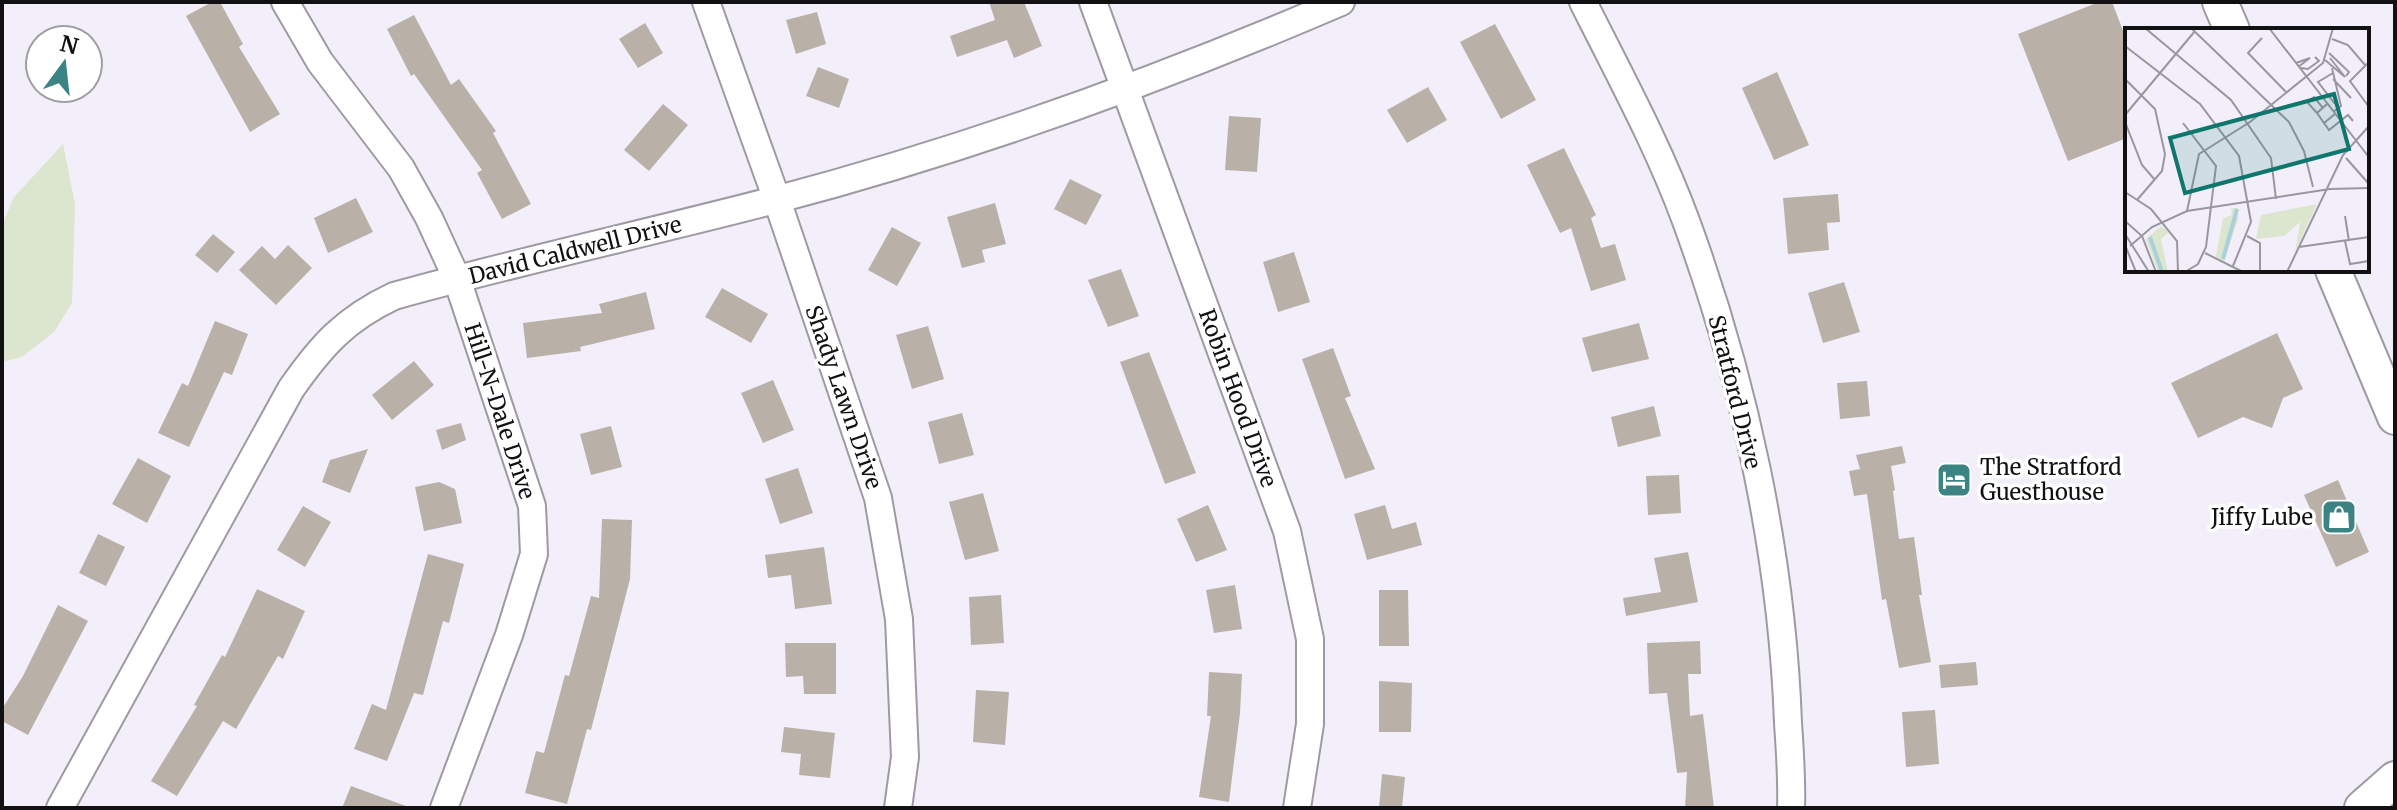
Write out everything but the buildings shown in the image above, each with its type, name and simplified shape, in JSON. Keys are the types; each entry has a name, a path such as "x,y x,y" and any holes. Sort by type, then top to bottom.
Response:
{"main road":[{"path":"2220,2 2231,28"},
{"path":"2334,272 2395,417"},
{"path":"2362,808 2395,779"}],"street":[{"name":"Hill-N-Dale Drive","path":"285,2 320,62 401,168 429,218 457,279 532,506 534,554 509,635 444,808"},
{"name":"Shady Lawn Drive","path":"706,2 878,498 899,619 905,757 898,808"},
{"name":"Robin Hood Drive","path":"1093,2 1287,531 1310,639 1310,724 1297,808"},
{"name":"David Caldwell Drive","path":"60,808 291,389 313,357 341,327 367,308 394,296 457,279 777,200 989,137 1127,89 1341,2"},
{"name":"Stratford Drive","path":"1583,2 1646,129 1686,220 1726,344 1754,465 1776,581 1786,666 1791,808"}],"green space":[{"path":"63,144 75,204 72,303 54,332 22,357 2,362 2,225 14,197"}],"place":[{"name":"The Stratford Guesthouse","path":"1954,480"},
{"name":"Jiffy Lube","path":"2339,517"}]}
